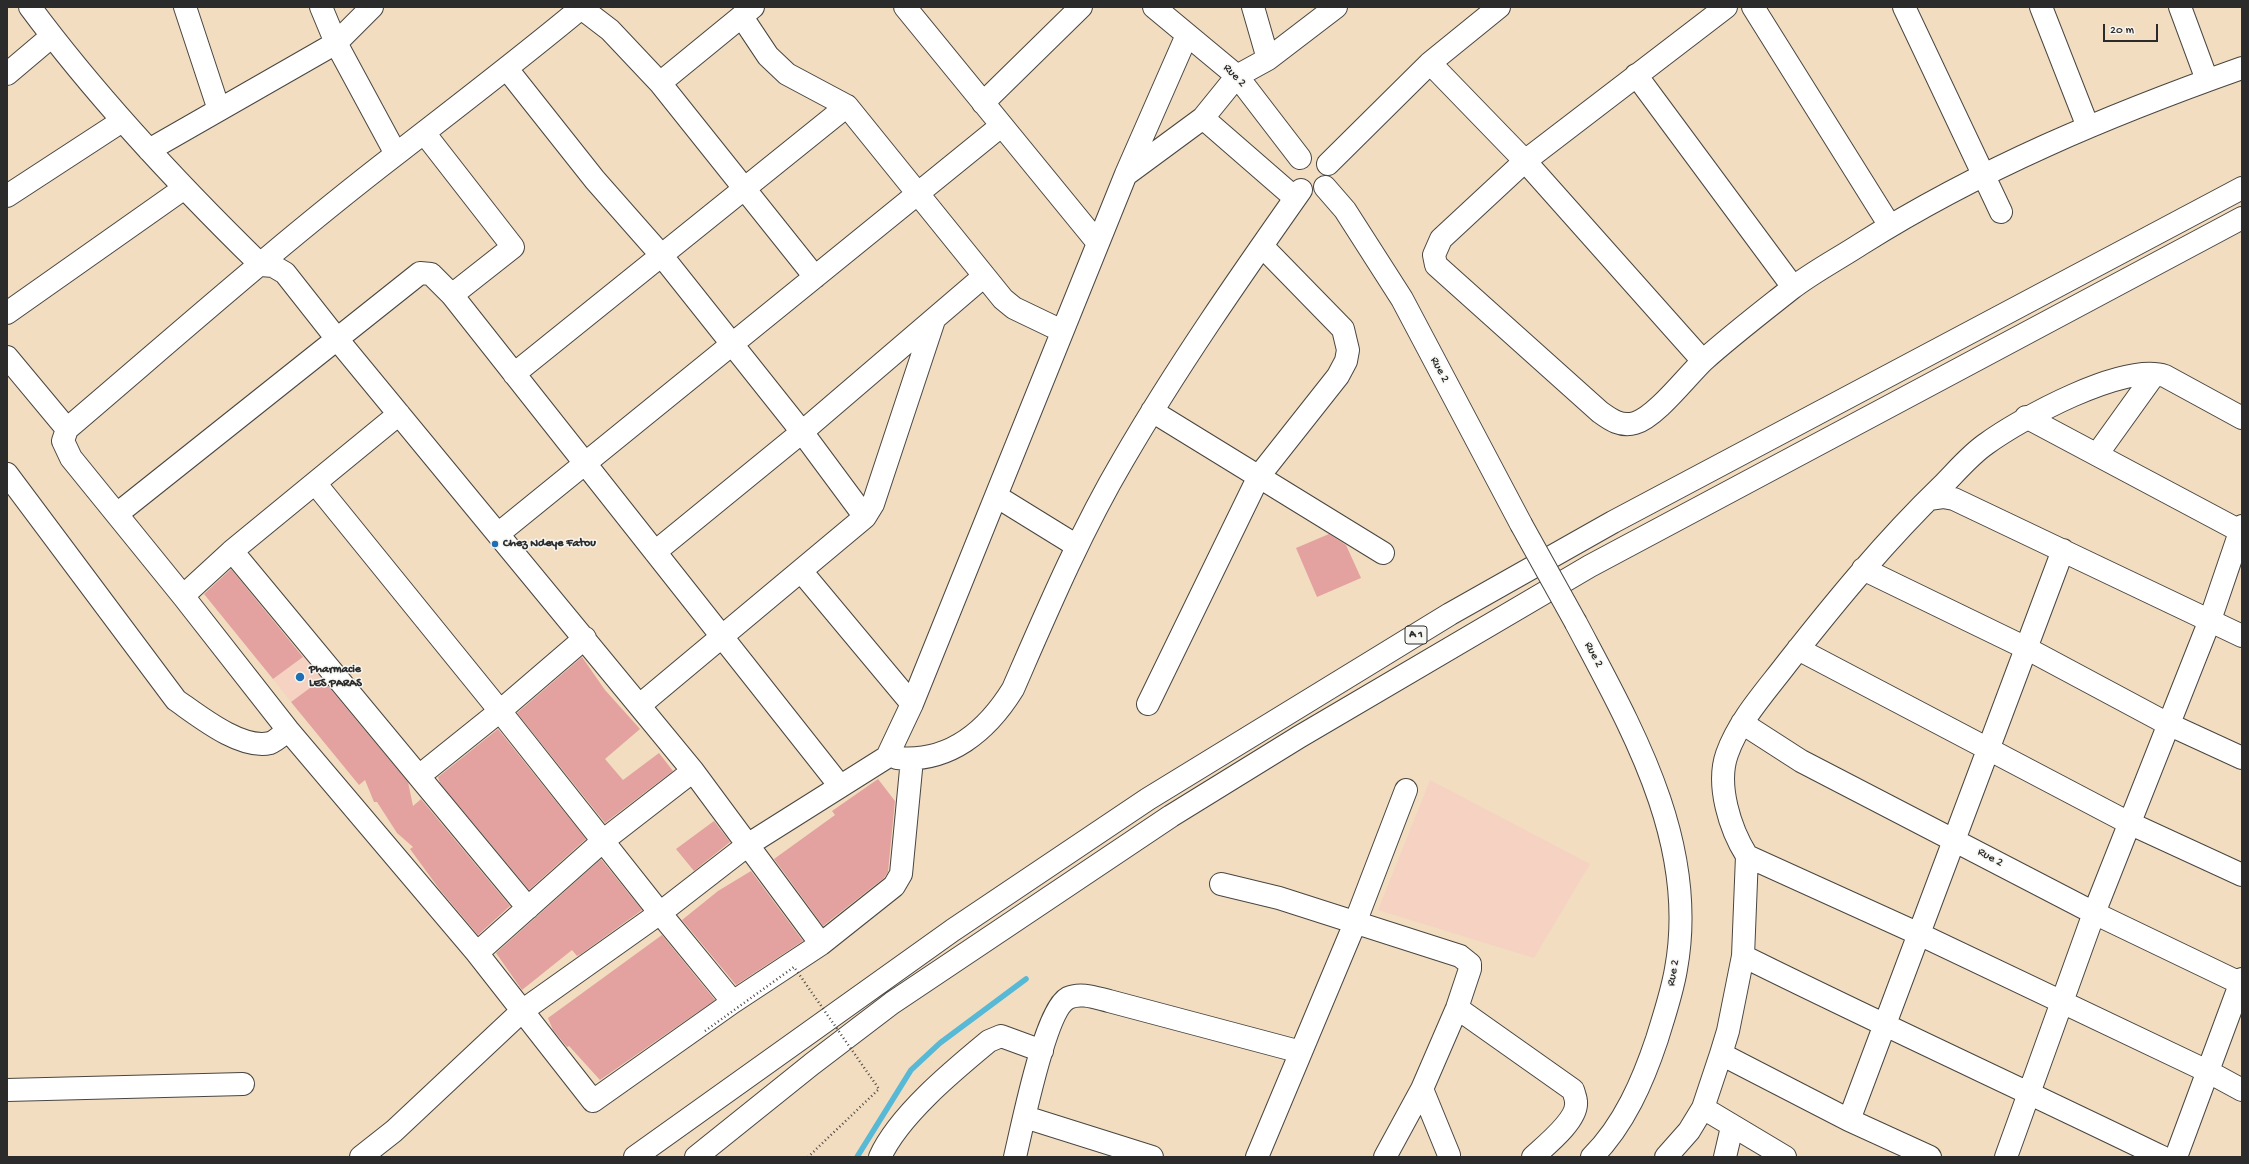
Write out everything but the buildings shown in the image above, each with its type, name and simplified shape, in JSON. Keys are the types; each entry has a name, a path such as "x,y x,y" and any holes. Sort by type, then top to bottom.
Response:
{"main road":[{"path":"30,7 122,121 150,150 183,189 261,265 273,266 285,273 337,339 585,638 693,771 749,844 821,944"},
{"path":"184,7 219,110"},
{"path":"321,7 336,43 396,154"},
{"path":"150,150 336,43 372,7"},
{"path":"815,277 660,83 610,30 581,7 507,70 425,134 396,154 261,265 67,429 63,441 71,458 183,596 288,730 477,953 593,1101 733,1002 821,944 894,886 901,874 912,759"},
{"path":"907,7 1001,126 1098,243"},
{"path":"983,103 1081,7"},
{"name":"Rue 2","path":"1154,7 1237,76 1300,158"},
{"path":"1252,7 1268,59"},
{"path":"1126,174 1203,118 1237,76 1268,59 1336,7"},
{"path":"1328,164 1430,63 1499,7"},
{"path":"1726,7 1526,161 1441,239 1434,255 1436,265 1612,421 1622,424 1635,423 1643,419 1666,400 1703,361 1793,287 1890,226 1984,174 2088,126 2242,68"},
{"path":"1753,7 1890,226"},
{"path":"1904,7 2001,212"},
{"path":"2041,7 2088,126"},
{"path":"2180,7 2207,80"},
{"path":"660,83 748,12 768,56 787,74 847,106 982,277 1014,308 1062,331"},
{"path":"361,1157 394,1131 522,1011 660,913 749,844 887,757 912,704 1126,174 1187,35"},
{"path":"7,74 52,36"},
{"path":"1430,63 1526,161 1703,361"},
{"path":"507,70 595,180 662,256 802,432 865,517"},
{"path":"1636,75 1793,287"},
{"path":"514,374 847,106"},
{"path":"1203,118 1298,194 1318,192 1325,187 1330,178 1328,164 1318,156 1312,155 1300,158 1295,163 1292,174 1298,194"},
{"path":"7,196 122,121"},
{"path":"498,534 1001,126"},
{"path":"425,134 513,247 452,295"},
{"name":"Rue 2","path":"1325,187 1345,210 1402,299 1521,524 1634,732 1650,770 1668,824 1678,881 1680,925 1677,969 1668,1007 1652,1054 1631,1106 1592,1157"},
{"name":"A 1","path":"635,1157 953,930 1148,799 1450,614 1613,522 2242,188"},
{"path":"7,313 183,189"},
{"path":"887,757 912,759 935,755 971,739 1001,708 1013,689 1077,546 1122,461 1152,410 1298,194"},
{"name":"A 1","path":"696,1157 812,1064 892,1003 1171,816 1298,737 1590,566 2242,218"},
{"path":"1148,704 1259,476 1338,376 1346,361 1348,350 1343,329 1262,246"},
{"path":"117,514 420,273 431,274 452,295 840,786"},
{"path":"655,552 802,432 934,320 982,277"},
{"path":"640,705 865,517 873,504 934,320"},
{"path":"7,357 67,429"},
{"path":"2098,454 2154,375"},
{"path":"2242,418 2165,376 2128,376 2083,391 2026,417 1984,445 1928,499 1863,569 1798,649 1742,724 1727,755 1723,780 1737,840 1747,856 1919,934 2207,1071 2242,1090"},
{"path":"1152,410 1383,553"},
{"path":"183,596 232,551 399,414"},
{"path":"2006,1157 2094,913 2210,620 2241,530 2026,417"},
{"path":"9,480 176,700 210,724 252,744 271,743 288,730"},
{"path":"315,484 500,711 604,840 660,913 733,1002"},
{"path":"996,496 1077,546"},
{"path":"1928,499 1943,497 1954,499 2242,636"},
{"path":"1849,1120 2063,550"},
{"path":"232,551 528,908"},
{"path":"1863,569 2026,648 2168,724 2242,758"},
{"path":"801,571 912,704"},
{"path":"419,776 500,711 585,638"},
{"path":"1798,649 2129,823 2242,875"},
{"name":"Rue 2","path":"1742,724 1801,761 1955,839 2094,913 2242,982"},
{"path":"477,953 604,840 693,771"},
{"path":"1257,1157 1355,923 1406,790"},
{"path":"1666,1157 1689,1131 1703,1108 1728,1031 1743,956 1747,856"},
{"path":"1221,884 1279,898 1467,960 1470,964 1470,969 1457,1008 1422,1089 1385,1157"},
{"path":"1743,956 1885,1026 2029,1092 2162,1157"},
{"path":"2176,1157 2207,1071 2242,982"},
{"path":"1015,1157 1046,1035 1060,1004 1079,994 1301,1052"},
{"path":"1457,1008 1573,1090 1576,1103 1575,1111 1561,1130 1533,1157"},
{"path":"880,1157 889,1141 931,1091 989,1041 1001,1036 1042,1051"},
{"path":"1721,1054 1849,1120 1930,1157"},
{"path":"7,1090 244,1084"},
{"path":"1422,1089 1449,1155"},
{"path":"1703,1108 1732,1128 1785,1157"},
{"path":"1025,1117 1152,1157"},
{"path":"1724,1157 1732,1128"}],"path":[{"path":"706,1031 794,967 879,1089 808,1157"}],"shaded area":[{"name":"Pharmacie LES PARAS","path":"308,654 327,675 291,702 273,679"},
{"path":"1430,780 1590,864 1534,958 1378,910"}],"waterway":[{"path":"857,1157 911,1070 940,1043 1026,979"}],"place":[{"name":"Chez Ndeye Fatou","path":"495,544"},
{"name":"Pharmacie LES PARAS","path":"300,677"}]}
